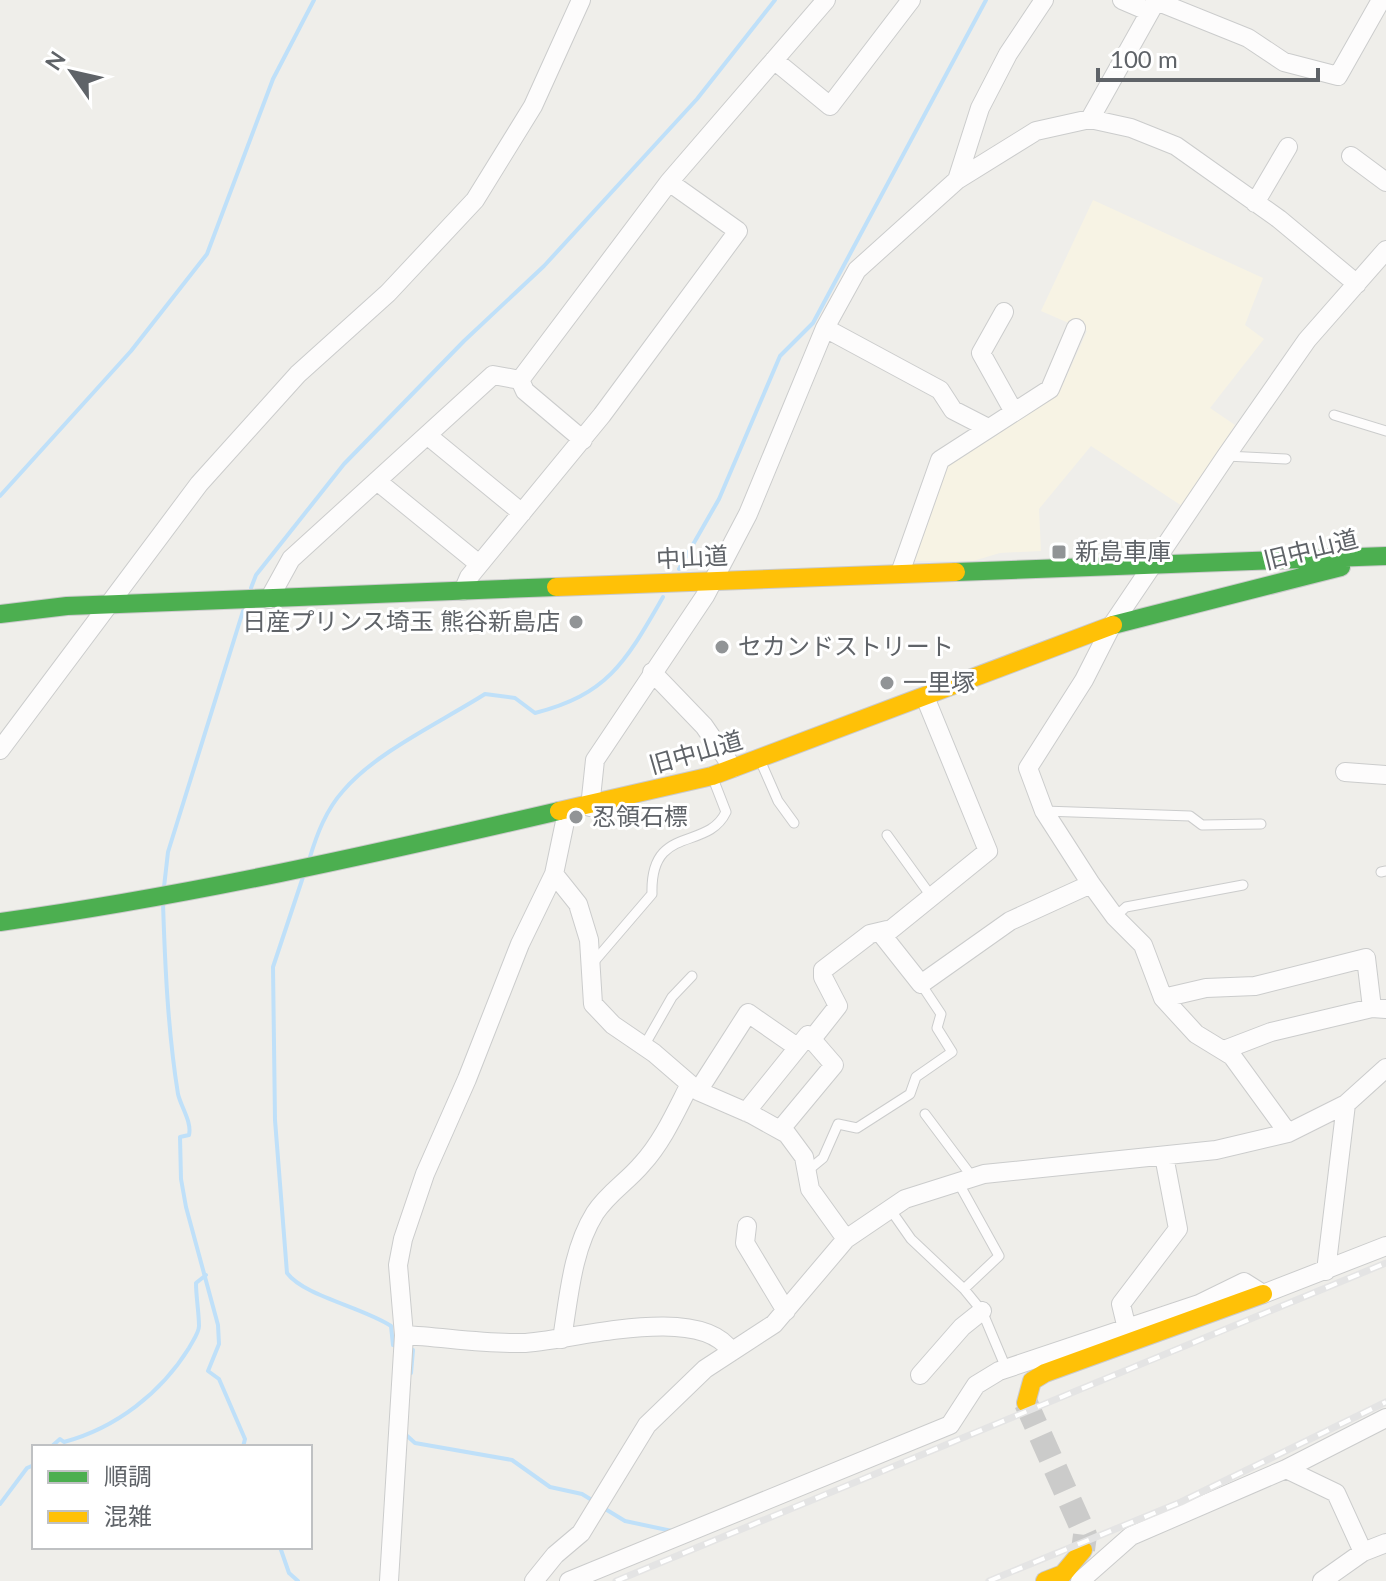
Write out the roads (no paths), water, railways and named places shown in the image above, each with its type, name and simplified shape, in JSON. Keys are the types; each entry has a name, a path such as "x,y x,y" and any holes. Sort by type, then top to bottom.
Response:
{"main road":[{"name":"中山道","path":"0,614 107,605 1386,556"},
{"name":"旧中山道","path":"0,922 117,906 317,865 590,807 712,776 1112,625 1386,556"},
{"path":"1026,1403 1032,1381 1045,1373 1263,1294"},
{"path":"1045,1581 1063,1574 1083,1550"}],"street":[{"path":"0,750 199,484 288,385 388,293 475,200 533,106 581,0"},
{"path":"520,380 669,182 826,0"},
{"path":"774,60 830,106 911,0"},
{"path":"957,180 980,108 1008,54 1044,0"},
{"path":"1122,0 1150,12"},
{"path":"1090,119 1156,1 1186,7 1248,38 1284,62 1338,76 1381,0"},
{"path":"590,807 595,760 711,581 748,514 825,328 857,270 957,180 1036,131 1090,119 1131,128 1176,146 1255,203 1357,284"},
{"path":"1255,203 1288,147"},
{"path":"1351,156 1386,182"},
{"path":"463,591 479,564 583,440 738,231 669,182"},
{"path":"1288,1133 1224,1050 1196,1034 1163,998 1143,945 1115,917 1091,884 1044,811 1028,768 1084,680 1112,625 1226,456 1307,340 1386,250"},
{"path":"1370,269 1386,279"},
{"path":"1004,312 981,353 1014,412"},
{"path":"825,328 940,390 953,410 988,428"},
{"path":"900,573 940,460 1050,389 1076,328"},
{"path":"263,599 291,559 493,375 520,380"},
{"path":"520,380 525,391 583,440"},
{"path":"427,435 522,513"},
{"path":"377,481 479,564"},
{"path":"652,672 704,726 733,768"},
{"path":"925,697 988,851 883,936 921,984 1010,921 1091,884"},
{"path":"1345,772 1386,775"},
{"path":"389,1581 403,1340 398,1265 403,1239 425,1174 467,1079 520,944 554,874 567,812"},
{"path":"554,874 578,904 589,940 593,1004 613,1025 694,1087 780,1130 804,1157 810,1189 846,1239"},
{"path":"746,1112 838,1006 823,970 870,934 887,930"},
{"path":"1163,998 1206,988 1255,986 1366,958 1379,1008 1271,1032 1224,1050"},
{"path":"562,1339 578,1250 595,1214 617,1185 642,1165 748,1013 804,1043 834,1065 780,1130"},
{"path":"534,1581 555,1555 581,1533 633,1442 647,1425 695,1377 731,1351 761,1335 786,1311 846,1239 905,1199 966,1180 1216,1150 1288,1133 1346,1104 1386,1068"},
{"path":"1326,1271 1346,1104"},
{"path":"1127,1329 1121,1304 1178,1229 1164,1156"},
{"path":"747,1226 745,1243 786,1311"},
{"path":"569,1581 950,1425 976,1385 1006,1368 1199,1304 1244,1282 1263,1294 1386,1246"},
{"path":"920,1375 962,1327 982,1311"},
{"path":"403,1340 521,1343 656,1326 695,1331 717,1338 731,1351"},
{"path":"1080,1581 1131,1536 1286,1469 1386,1418"},
{"path":"1286,1469 1336,1493 1363,1552"},
{"path":"1322,1581 1363,1552 1386,1543"}],"lane":[{"path":"1334,415 1386,431"},
{"path":"1226,456 1286,459"},
{"path":"760,760 778,801 794,823"},
{"path":"589,966 652,894 651,870 662,852 721,823 726,812 712,776"},
{"path":"1044,811 1190,816 1202,825 1261,824"},
{"path":"887,835 931,896"},
{"path":"1115,917 1126,907 1243,885"},
{"path":"644,1046 672,997 692,976"},
{"path":"806,1172 823,1158 838,1124 857,1128 910,1094 916,1077 952,1052 937,1028 941,1014 921,984"},
{"path":"925,1114 966,1180 999,1256 964,1289"},
{"path":"890,1209 911,1239 964,1289 982,1311 1006,1368"}],"waterway":[{"path":"0,496 131,351 207,254 273,79 314,0"},
{"path":"251,588 256,575 344,464 464,341 544,266 697,99 775,0"},
{"path":"679,569 719,499 780,356 813,323 986,0"},
{"path":"310,857 332,806 373,763 485,694 515,698 535,713 581,696 598,685 626,657 663,597"},
{"path":"164,887 168,852 243,611"},
{"path":"303,877 273,967 275,1120 287,1273 306,1288 391,1326 393,1345 397,1346"},
{"path":"163,903 172,1047 178,1094 190,1130 189,1135 180,1137 181,1179 218,1325 219,1344 208,1371 219,1379 245,1439 244,1445"},
{"path":"53,1445 60,1439 64,1442 102,1428 136,1407 165,1380 198,1332 196,1283 206,1275"},
{"path":"410,1349 413,1350 411,1373"},
{"path":"405,1434 415,1443 512,1460 550,1487 582,1494 595,1502"},
{"path":"0,1504 27,1468 32,1466"},
{"path":"602,1507 625,1521 672,1531"},
{"path":"281,1549 289,1573 298,1581"}],"tunnel":[{"path":"1026,1403 1085,1535 1083,1550"}],"railway":[{"path":"616,1581 1386,1263"},
{"path":"989,1581 1181,1502 1386,1402"}],"place":[{"name":"新島車庫","path":"1059,552"},
{"name":"日産プリンス埼玉 熊谷新島店","path":"576,622"},
{"name":"セカンドストリート","path":"722,647"},
{"name":"一里塚","path":"887,683"},
{"name":"忍領石標","path":"576,817"}]}
